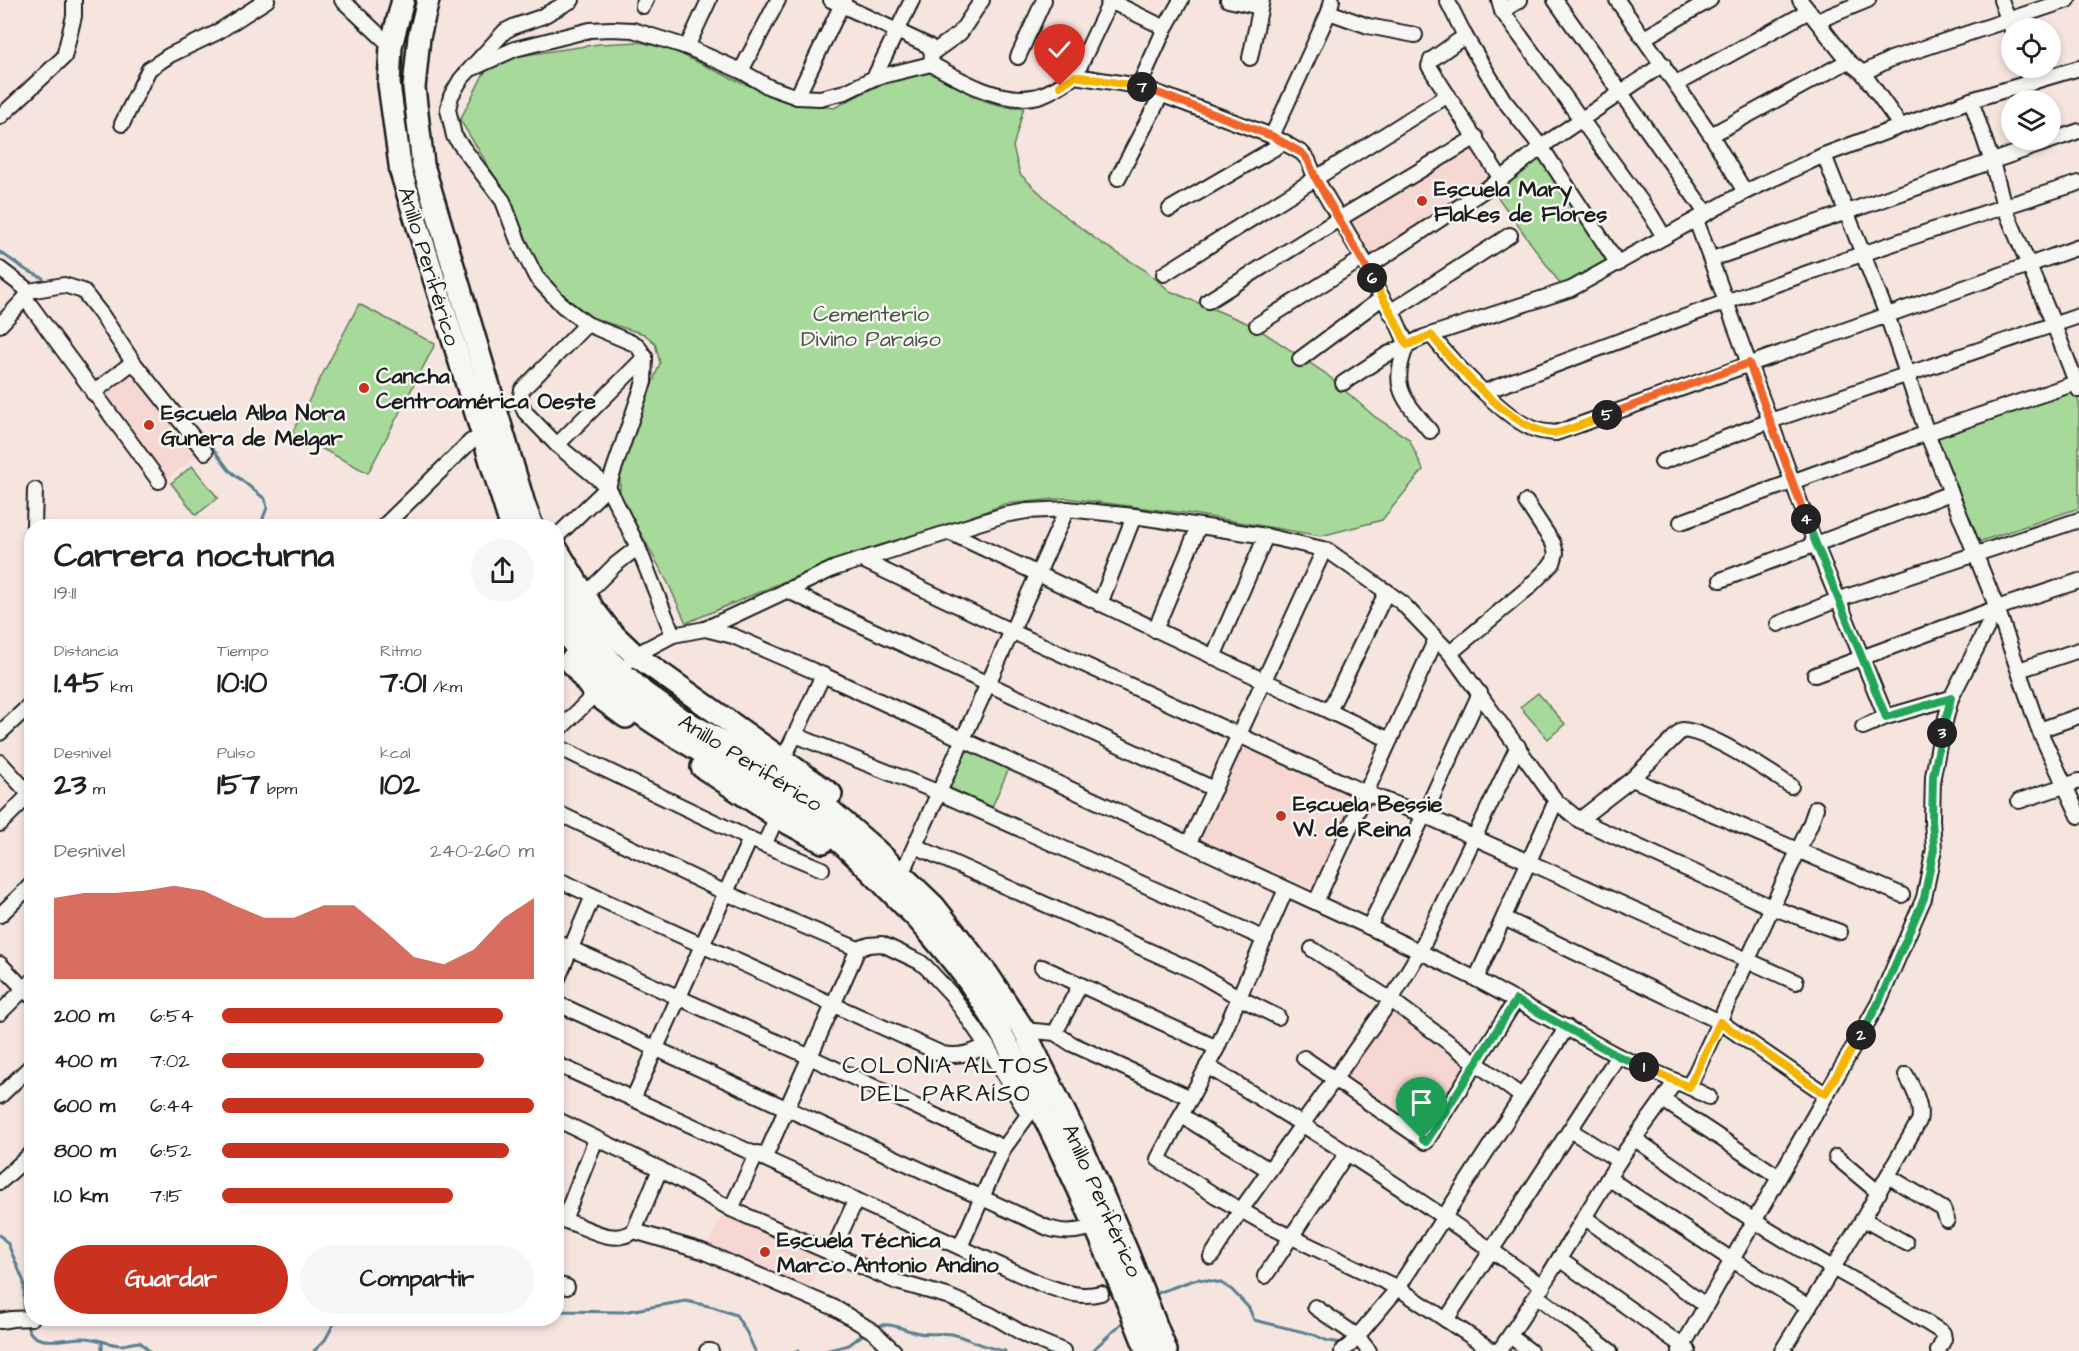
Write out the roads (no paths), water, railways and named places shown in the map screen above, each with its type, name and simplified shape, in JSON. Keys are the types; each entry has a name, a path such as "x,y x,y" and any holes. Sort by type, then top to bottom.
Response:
{"highway":[{"name":"Anillo Periférico","path":"403,0 391,46 389,84 401,172 509,519"},
{"name":"Anillo Periférico","path":"428,0 419,37 414,88 423,165 529,519"},
{"path":"475,342 500,391 542,519"},
{"path":"457,356 458,397 496,519"},
{"path":"564,561 630,660 783,759 911,855 934,906"},
{"name":"Anillo Periférico","path":"564,593 596,644 613,664 644,692 676,716 772,770 831,811 934,906 988,975 1024,1030 1083,1150 1128,1254 1166,1351"},
{"name":"Anillo Periférico","path":"564,630 590,665 618,695 645,717 785,801 823,827 926,930 973,988 1006,1042 1066,1160 1147,1351"},
{"path":"564,652 597,693 615,710 777,817 861,863"}],"street":[{"path":"0,117 64,57 74,16 74,0"},
{"path":"122,124 148,69 170,55 216,33 267,0"},
{"path":"342,0 391,46"},
{"path":"564,529 608,487 644,382 645,357 637,345 587,324 563,306 536,277 518,241 503,201 454,136 448,109 451,96 461,79 506,31 572,0"},
{"path":"687,47 709,0"},
{"path":"741,71 778,0"},
{"path":"874,78 912,0"},
{"path":"473,68 515,49 590,30 633,30 687,47 741,71 769,87 797,97 820,98 845,92 874,78 932,58 960,33 982,0"},
{"path":"1018,57 1044,0"},
{"path":"797,97 839,2 929,46 932,58 975,88 1010,97 1034,97 1060,86 1075,76 1110,0 1165,28"},
{"path":"1139,86 1165,28 1181,0"},
{"path":"1228,0 1261,4 1250,58"},
{"path":"1448,0 1448,5 1465,36 1503,99 1542,147 1618,264"},
{"path":"1520,0 1501,5 1664,237"},
{"path":"1555,0 1622,93 1701,217 1726,302 1815,543 1886,717"},
{"path":"1617,0 1711,135 1745,192"},
{"path":"1644,38 1710,0"},
{"path":"1800,0 1848,61 1863,73 1900,125"},
{"path":"1676,84 1813,16 1868,0"},
{"path":"2001,0 2007,18"},
{"path":"2026,18 2068,0"},
{"path":"1170,209 1279,139 1331,6 1368,26 1415,35"},
{"path":"1863,73 1891,59 2001,27"},
{"path":"1465,36 1431,60 1429,66 1501,179"},
{"path":"1711,135 1848,61"},
{"path":"1257,326 1501,179 1542,147 1663,64"},
{"path":"1343,383 1407,345 1431,335 1570,290 1745,192 1824,155 1971,100 2079,68"},
{"path":"1075,76 1139,86 1279,139 1302,153 1365,263 1407,345 1398,365 1398,381 1404,398 1430,432"},
{"path":"2029,78 2031,83"},
{"path":"1118,178 1161,95"},
{"path":"1164,274 1448,95"},
{"path":"1681,522 1927,433 2078,385 2004,206 1971,100"},
{"path":"1712,259 2079,131"},
{"path":"1208,301 1476,137"},
{"path":"1824,155 1887,315 1927,433 1997,608 2039,730 2079,816"},
{"path":"1484,392 1726,302 2004,206 2079,183"},
{"path":"1390,312 1510,235"},
{"path":"1431,335 1484,392 1520,422 1536,430 1556,433 2079,247"},
{"path":"0,269 27,294 93,393 159,481"},
{"path":"0,325 27,294 64,285 83,291 133,362 205,452"},
{"path":"1300,359 1382,298"},
{"path":"1662,462 1770,421 2079,316"},
{"path":"587,324 522,390 520,400 525,412 557,445 608,487 638,547 673,635"},
{"path":"557,445 645,357"},
{"path":"93,393 133,362"},
{"path":"391,519 471,441"},
{"path":"34,519 35,490"},
{"path":"1721,580 1951,493"},
{"path":"1450,653 1528,588 1553,563 1556,553 1553,543 1526,502"},
{"path":"1067,509 911,855 1194,971 1278,1017"},
{"path":"630,660 673,635 705,630 835,568 1004,515 1027,511 1067,509 1134,516 1266,536 1324,550 1401,602 1450,653 1556,801 1579,820 1771,907 1840,932"},
{"path":"1100,604 1134,516"},
{"path":"1778,624 1837,600 2079,520"},
{"path":"1155,630 1199,526"},
{"path":"949,532 1390,740"},
{"path":"1213,657 1266,536"},
{"path":"585,595 615,564 638,547"},
{"path":"1189,843 1324,550"},
{"path":"862,560 1013,632 1366,793 1424,815 1796,982"},
{"path":"1815,675 1997,608 2079,581"},
{"path":"786,590 1214,789"},
{"path":"1329,711 1387,591"},
{"path":"1559,1259 1684,1349 1705,1305 1878,1004 1924,898 1934,849 1933,776 1951,698 1997,608"},
{"path":"705,630 741,639 823,675 1316,902 1476,979 1618,1056 1709,1097"},
{"path":"1316,902 1436,639"},
{"path":"2019,670 2079,650"},
{"path":"783,759 823,675"},
{"path":"564,725 597,693"},
{"path":"1369,927 1480,693"},
{"path":"1863,727 1886,717 1951,698"},
{"path":"0,734 24,711"},
{"path":"2039,730 2079,716"},
{"path":"1579,820 1632,779 1682,730 1690,730 1730,748 1791,786"},
{"path":"795,735 940,793 1265,939"},
{"path":"1211,1257 1269,1170 1391,1000 1420,951 1518,746"},
{"path":"564,750 750,839 822,869"},
{"path":"0,762 24,788"},
{"path":"1632,779 1902,895"},
{"path":"2019,801 2079,782"},
{"path":"1476,979 1556,801"},
{"path":"0,824 24,802"},
{"path":"1689,1087 1816,808"},
{"path":"564,816 726,893 858,949"},
{"path":"764,845 777,817"},
{"path":"633,1099 680,999 750,839"},
{"path":"564,883 942,1054 956,1056 968,1054 987,1046"},
{"path":"1286,889 1217,1048 1158,1159 1241,1210 1398,1288 1493,1351"},
{"path":"0,915 24,892"},
{"path":"564,964 593,896"},
{"path":"1504,918 1720,1022 1825,1094"},
{"path":"920,962 927,953 926,930"},
{"path":"731,1209 787,1108 858,949 868,945 882,944 920,962 952,995 987,1046 1028,1115 1005,1148 960,1247"},
{"path":"564,946 1005,1148"},
{"path":"1312,949 1391,1000 1521,1096"},
{"path":"0,964 24,985"},
{"path":"1042,968 1217,1048"},
{"path":"1055,1033 1080,985"},
{"path":"0,1013 24,993"},
{"path":"1304,1058 1426,1142 1516,1000"},
{"path":"564,1007 1048,1228 1063,1233 1072,1233 1096,1227"},
{"path":"1342,1351 1350,1345 1398,1288 1567,1027"},
{"path":"1024,1030 1055,1033 1072,1044 1191,1098"},
{"path":"1446,1320 1618,1056"},
{"path":"1207,1066 1303,1123 1491,1249 1610,1351"},
{"path":"564,1068 761,1155 1041,1284 1075,1296 1101,1293"},
{"path":"0,1096 24,1073"},
{"path":"1782,1351 1879,1192 1920,1115 1915,1092 1906,1075"},
{"path":"1499,1351 1540,1292 1619,1161 1675,1081"},
{"path":"1663,1100 1779,1177"},
{"path":"1181,1115 1269,1170"},
{"path":"564,1123 660,1169 731,1209 897,1282 947,1296 991,1315 1027,1336 1063,1351"},
{"path":"1570,1130 1619,1161"},
{"path":"564,1210 596,1139"},
{"path":"1635,1139 1753,1221 1833,1269 1895,1302 1942,1333 1944,1339 1938,1351"},
{"path":"1266,1276 1347,1153"},
{"path":"1836,1157 1879,1192"},
{"path":"0,1182 24,1160"},
{"path":"564,1221 610,1237 626,1237 634,1232 660,1169"},
{"path":"1888,1176 1944,1210 1947,1220"},
{"path":"1608,1178 1732,1260 1809,1307"},
{"path":"831,1254 856,1200"},
{"path":"1584,1217 1705,1305"},
{"path":"1863,1219 1906,1243"},
{"path":"634,1232 702,1251 835,1308 874,1332 894,1351"},
{"path":"1315,1307 1356,1336 1369,1351"},
{"path":"6,1320 24,1319"},
{"path":"1510,1336 1530,1351"}],"waterway":[{"path":"0,252 26,270 43,278"},
{"path":"210,445 229,470 265,499 267,508 263,519"},
{"path":"0,1235 8,1244 24,1282 24,1313"},
{"path":"1153,1297 1160,1292 1198,1279 1221,1283 1232,1290 1249,1308 1254,1320 1312,1334 1328,1341 1344,1343"},
{"path":"564,1311 623,1312 686,1301 736,1315 755,1351"},
{"path":"1092,1351 1125,1320"},
{"path":"874,1327 890,1325 920,1333 952,1334 1005,1351"},
{"path":"27,1326 35,1337 42,1340 90,1338 121,1345 140,1342 149,1351"},
{"path":"314,1351 325,1340 333,1326"},
{"path":"825,1351 849,1345 866,1332"},
{"path":"102,1341 102,1351"}],"place":[{"name":"Escuela Mary Flakes de Flores","path":"1422,201"},
{"name":"Cancha Centroamérica Oeste","path":"364,388"},
{"name":"Escuela Alba Nora Gunera de Melgar","path":"149,425"},
{"name":"Escuela Bessie W. de Reina","path":"1281,816"},
{"name":"Escuela Técnica Marco Antonio Andino","path":"765,1252"}],"district":[{"name":"COLONIA ALTOS DEL PARAÍSO","path":"946,1079"}],"park label":[{"name":"Cementerio Divino Paraíso","path":"871,326"}]}
